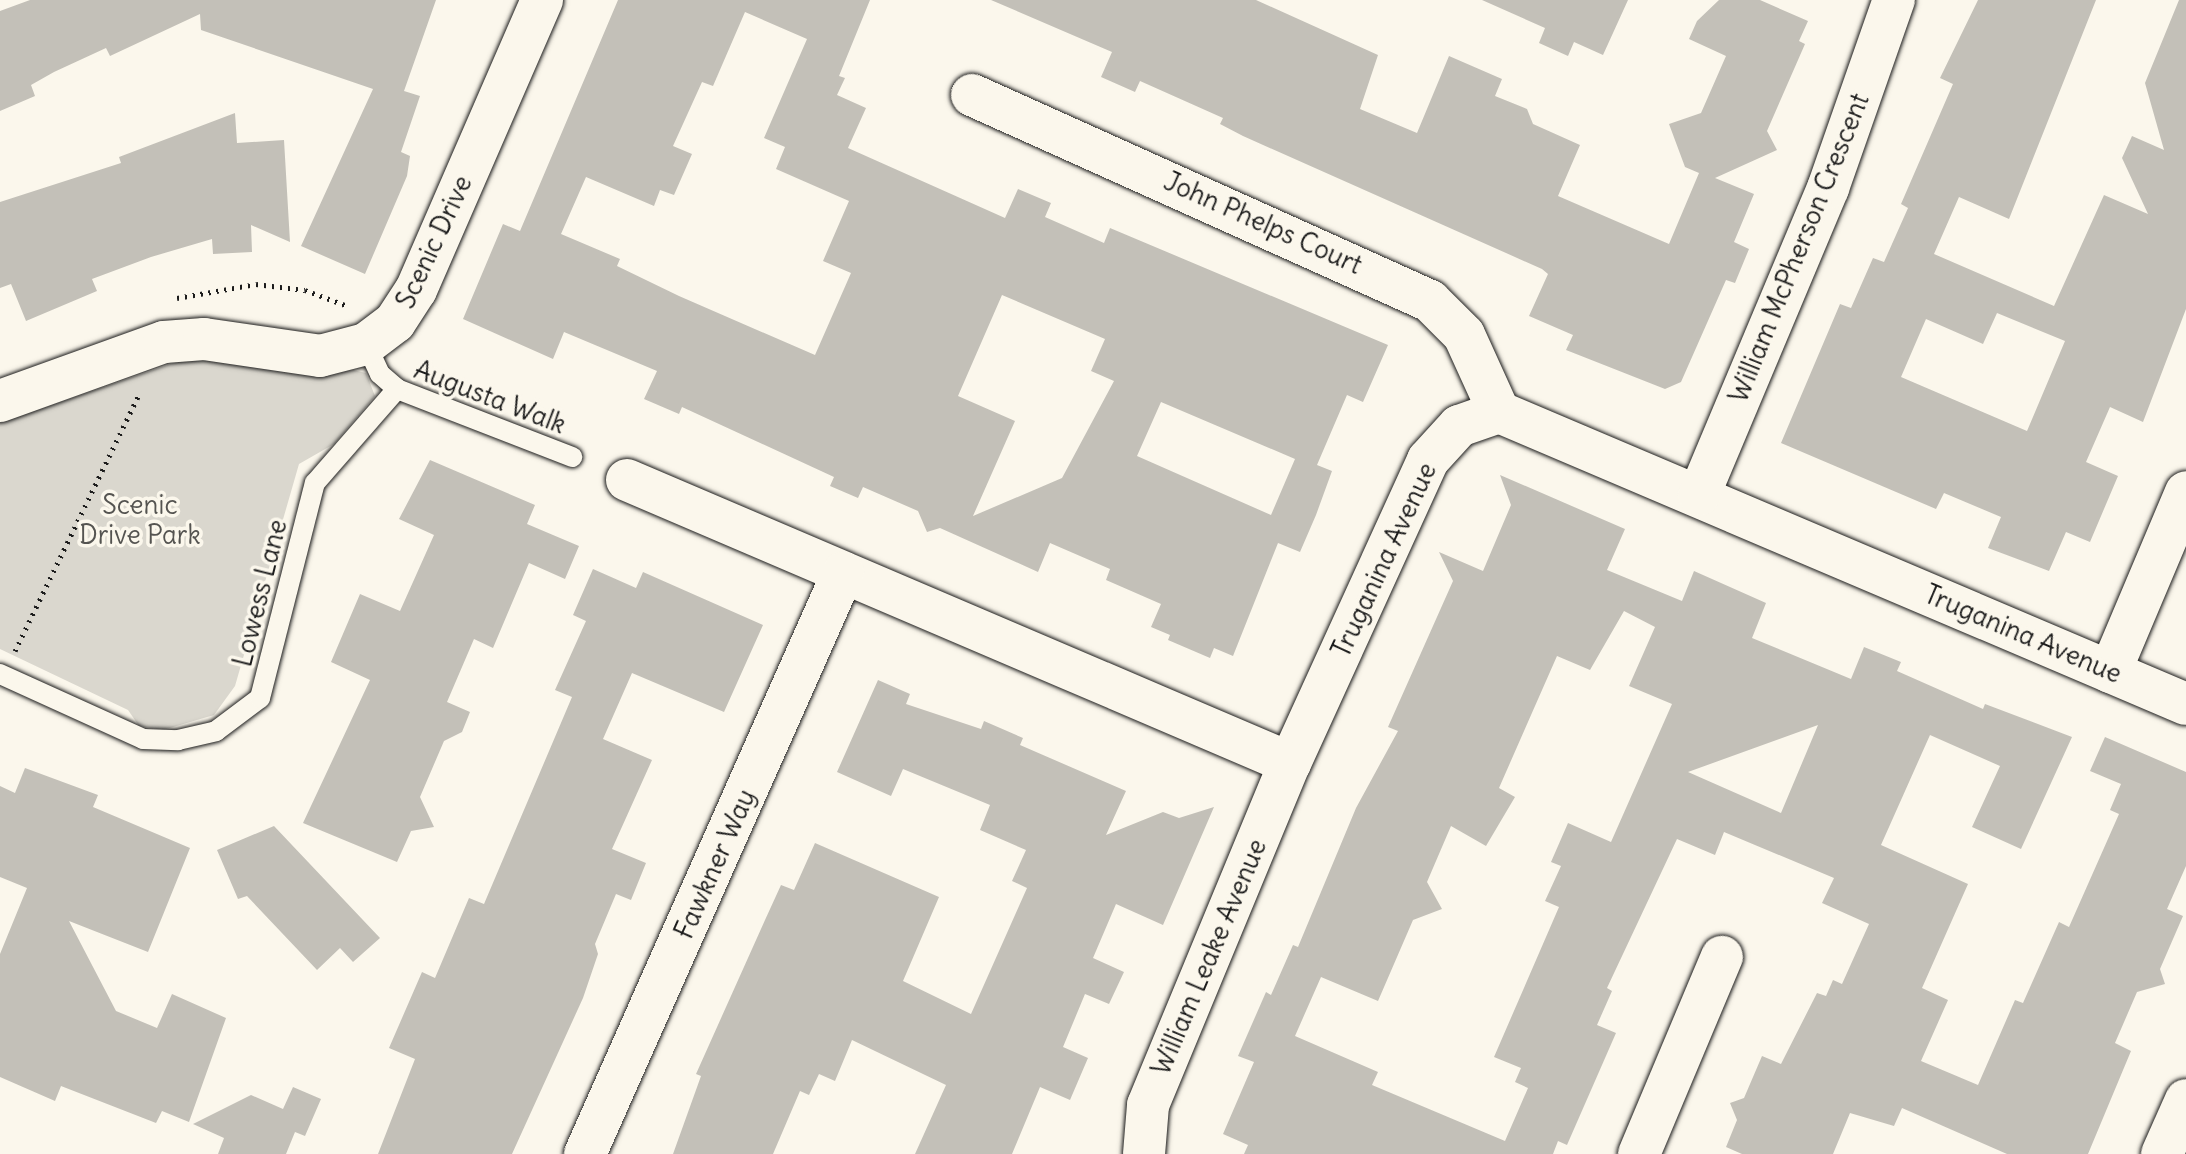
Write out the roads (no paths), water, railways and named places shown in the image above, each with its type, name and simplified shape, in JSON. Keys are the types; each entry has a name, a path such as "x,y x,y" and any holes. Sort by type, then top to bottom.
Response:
{"street":[{"name":"Scenic Drive","path":"0,401 164,323 204,339 320,356 366,344 395,322 416,290 542,0"},
{"name":"William McPherson Crescent","path":"1699,495 1828,188 1894,0"},
{"name":"John Phelps Court","path":"972,95 1430,301 1464,335 1499,412"},
{"name":"Truganina Avenue","path":"1290,763 1428,460 1459,426 1499,412 2186,704"},
{"path":"627,480 1290,763"},
{"path":"2110,672 2186,492"},
{"name":"Fawkner Way","path":"585,1154 843,573"},
{"name":"William Leake Avenue","path":"1144,1154 1148,1105 1290,763"},
{"path":"1639,1154 1722,957"},
{"path":"2162,1154 2186,1100"}],"lane":[{"name":"Augusta Walk","path":"366,344 380,374 397,389 572,457"},
{"name":"Lowess Lane","path":"2,675 143,739 216,731 260,698 315,483 397,389"}],"park label":[{"name":"Scenic Drive Park","path":"140,520"}]}
